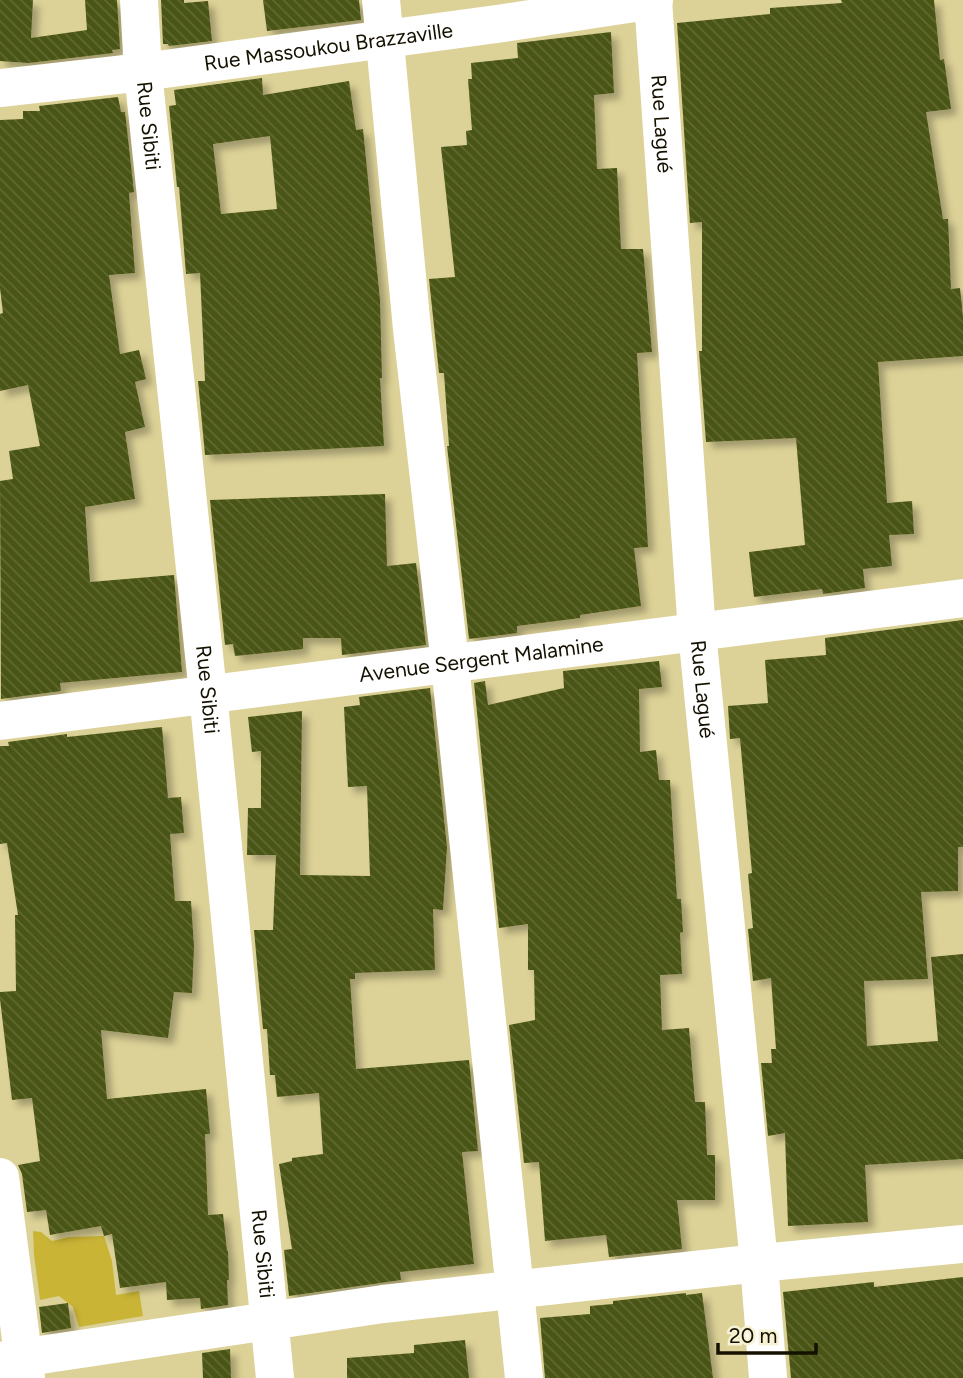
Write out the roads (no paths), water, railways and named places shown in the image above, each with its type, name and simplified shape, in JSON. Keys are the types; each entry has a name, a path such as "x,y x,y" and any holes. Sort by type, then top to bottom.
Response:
{"street":[{"name":"Rue Sibiti","path":"139,0 143,72 208,693 275,1378"},
{"path":"381,0 413,342 450,664 524,1378"},
{"name":"Rue Massoukou Brazzaville","path":"0,89 143,72 653,0"},
{"name":"Rue Lagué","path":"653,0 697,632 768,1378"},
{"name":"Avenue Sergent Malamine","path":"0,721 963,598"},
{"path":"0,1177 16,1365 383,1304 759,1262 963,1244"}]}
